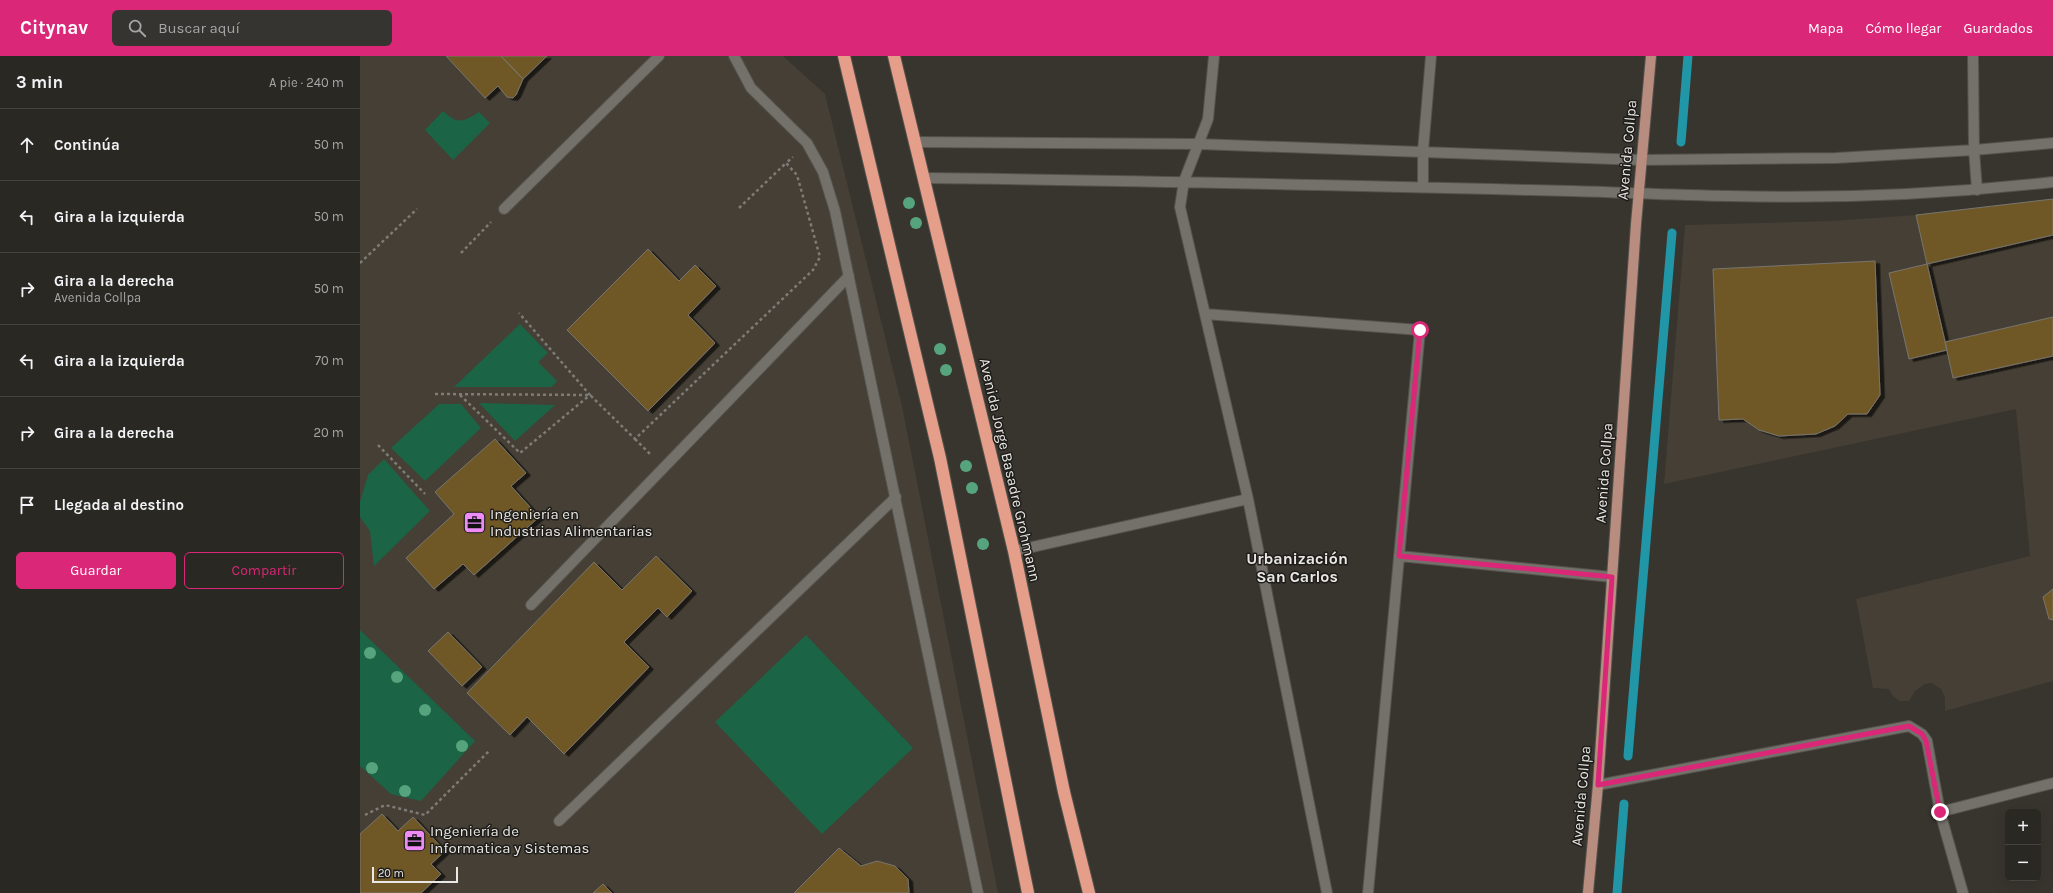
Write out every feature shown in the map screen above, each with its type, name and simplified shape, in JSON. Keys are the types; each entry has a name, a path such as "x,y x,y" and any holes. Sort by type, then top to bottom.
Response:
{"highway":[{"path":"844,56 940,458 1028,893"},
{"name":"Avenida Jorge Basadre Grohmann","path":"894,56 1014,551 1064,792 1089,893"},
{"path":"1064,792 1081,893"},
{"path":"1014,820 1036,893"}],"main road":[{"name":"Avenida Collpa","path":"1588,893 1598,785 1638,192 1651,56"}],"street":[{"path":"504,209 659,56"},
{"path":"734,56 751,88 807,143 823,172 835,211 978,893"},
{"path":"1214,56 1208,119 1184,181 1180,207 1248,499 1327,893"},
{"path":"1423,187 1423,151 1431,56"},
{"path":"1973,56 1974,150 1977,190"},
{"path":"914,142 1199,144 1641,160 1836,158 1974,150 2053,143"},
{"path":"923,178 1184,181 1638,192 1730,196 1805,196 1977,190 2053,182"},
{"path":"531,605 849,276"},
{"path":"1205,314 1420,330 1368,893"},
{"path":"559,821 896,497"},
{"path":"1014,551 1248,499"},
{"path":"1399,556 1612,577"},
{"path":"1598,785 1909,726 1922,734 1926,741 1940,812 1963,893"},
{"path":"1940,812 2053,783"}],"path":[{"path":"739,208 807,143"},
{"path":"519,313 590,395 635,439 813,270 820,257 797,175 786,163"},
{"path":"461,254 504,209"},
{"path":"360,263 417,210"},
{"path":"435,394 590,395"},
{"path":"459,394 520,453 590,395"},
{"path":"378,445 425,494"},
{"path":"365,815 385,804 426,815 490,750"}],"shaded area":[{"path":"360,56 783,56 825,94 902,406 998,893 360,893"},
{"path":"2053,199 2053,681 1945,711 1945,698 1941,689 1932,683 1925,684 1915,691 1909,701 1900,701 1893,696 1889,689 1873,688 1856,599 2030,556 2016,409 1664,484 1685,225 1832,221 1916,215"}],"green space":[{"path":"443,111 456,120 464,120 479,112 490,123 453,160 425,130"},
{"path":"520,324 548,353 538,362 557,381 552,387 454,387"},
{"path":"479,403 555,405 515,441"},
{"path":"439,404 461,404 481,428 425,481 391,448"},
{"path":"384,459 430,511 374,566 370,531 360,517 360,502 368,475"},
{"path":"360,630 475,741 421,801 391,794 360,766"},
{"path":"806,635 913,748 822,834 715,722"}],"building":[{"path":"446,56 501,56 523,79 516,95 513,98 507,97 498,86 485,98"},
{"path":"501,56 547,56 523,79"},
{"path":"2053,199 2053,235 1927,264 1916,215"},
{"path":"648,249 679,281 695,265 716,286 688,315 715,343 648,411 567,330"},
{"path":"1875,261 1880,395 1867,414 1848,414 1835,426 1816,434 1779,436 1759,430 1743,419 1719,420 1713,269"},
{"path":"1927,264 1947,350 1909,359 1889,273"},
{"path":"2053,317 2053,356 1953,378 1945,342"},
{"path":"495,439 526,473 511,486 539,517 474,575 463,564 434,589 406,558 454,514 435,492"},
{"path":"656,556 692,591 667,617 658,608 624,642 649,667 564,754 527,717 510,735 467,693 594,562 622,590"},
{"path":"2053,589 2053,620 2049,619 2043,597"},
{"path":"448,632 482,667 462,686 428,651"},
{"path":"382,814 398,831 413,817 445,851 431,864 441,874 421,893 360,893 360,834"},
{"path":"839,848 861,866 877,861 895,866 908,879 909,893 794,893"},
{"path":"603,884 612,893 593,893"}],"waterway":[{"path":"1681,142 1688,56"},
{"path":"1628,756 1672,233"},
{"path":"1617,893 1624,804"}],"place":[{"name":"Ingeniería en Industrias Alimentarias","path":"475,523"},
{"name":"Ingeniería de Informatica y Sistemas","path":"414,840"}],"district":[{"name":"Urbanización San Carlos","path":"1297,567"}],"route":[{"path":"1420,330 1399,556 1612,577 1598,785 1909,726 1922,734 1926,741 1940,812"}]}
